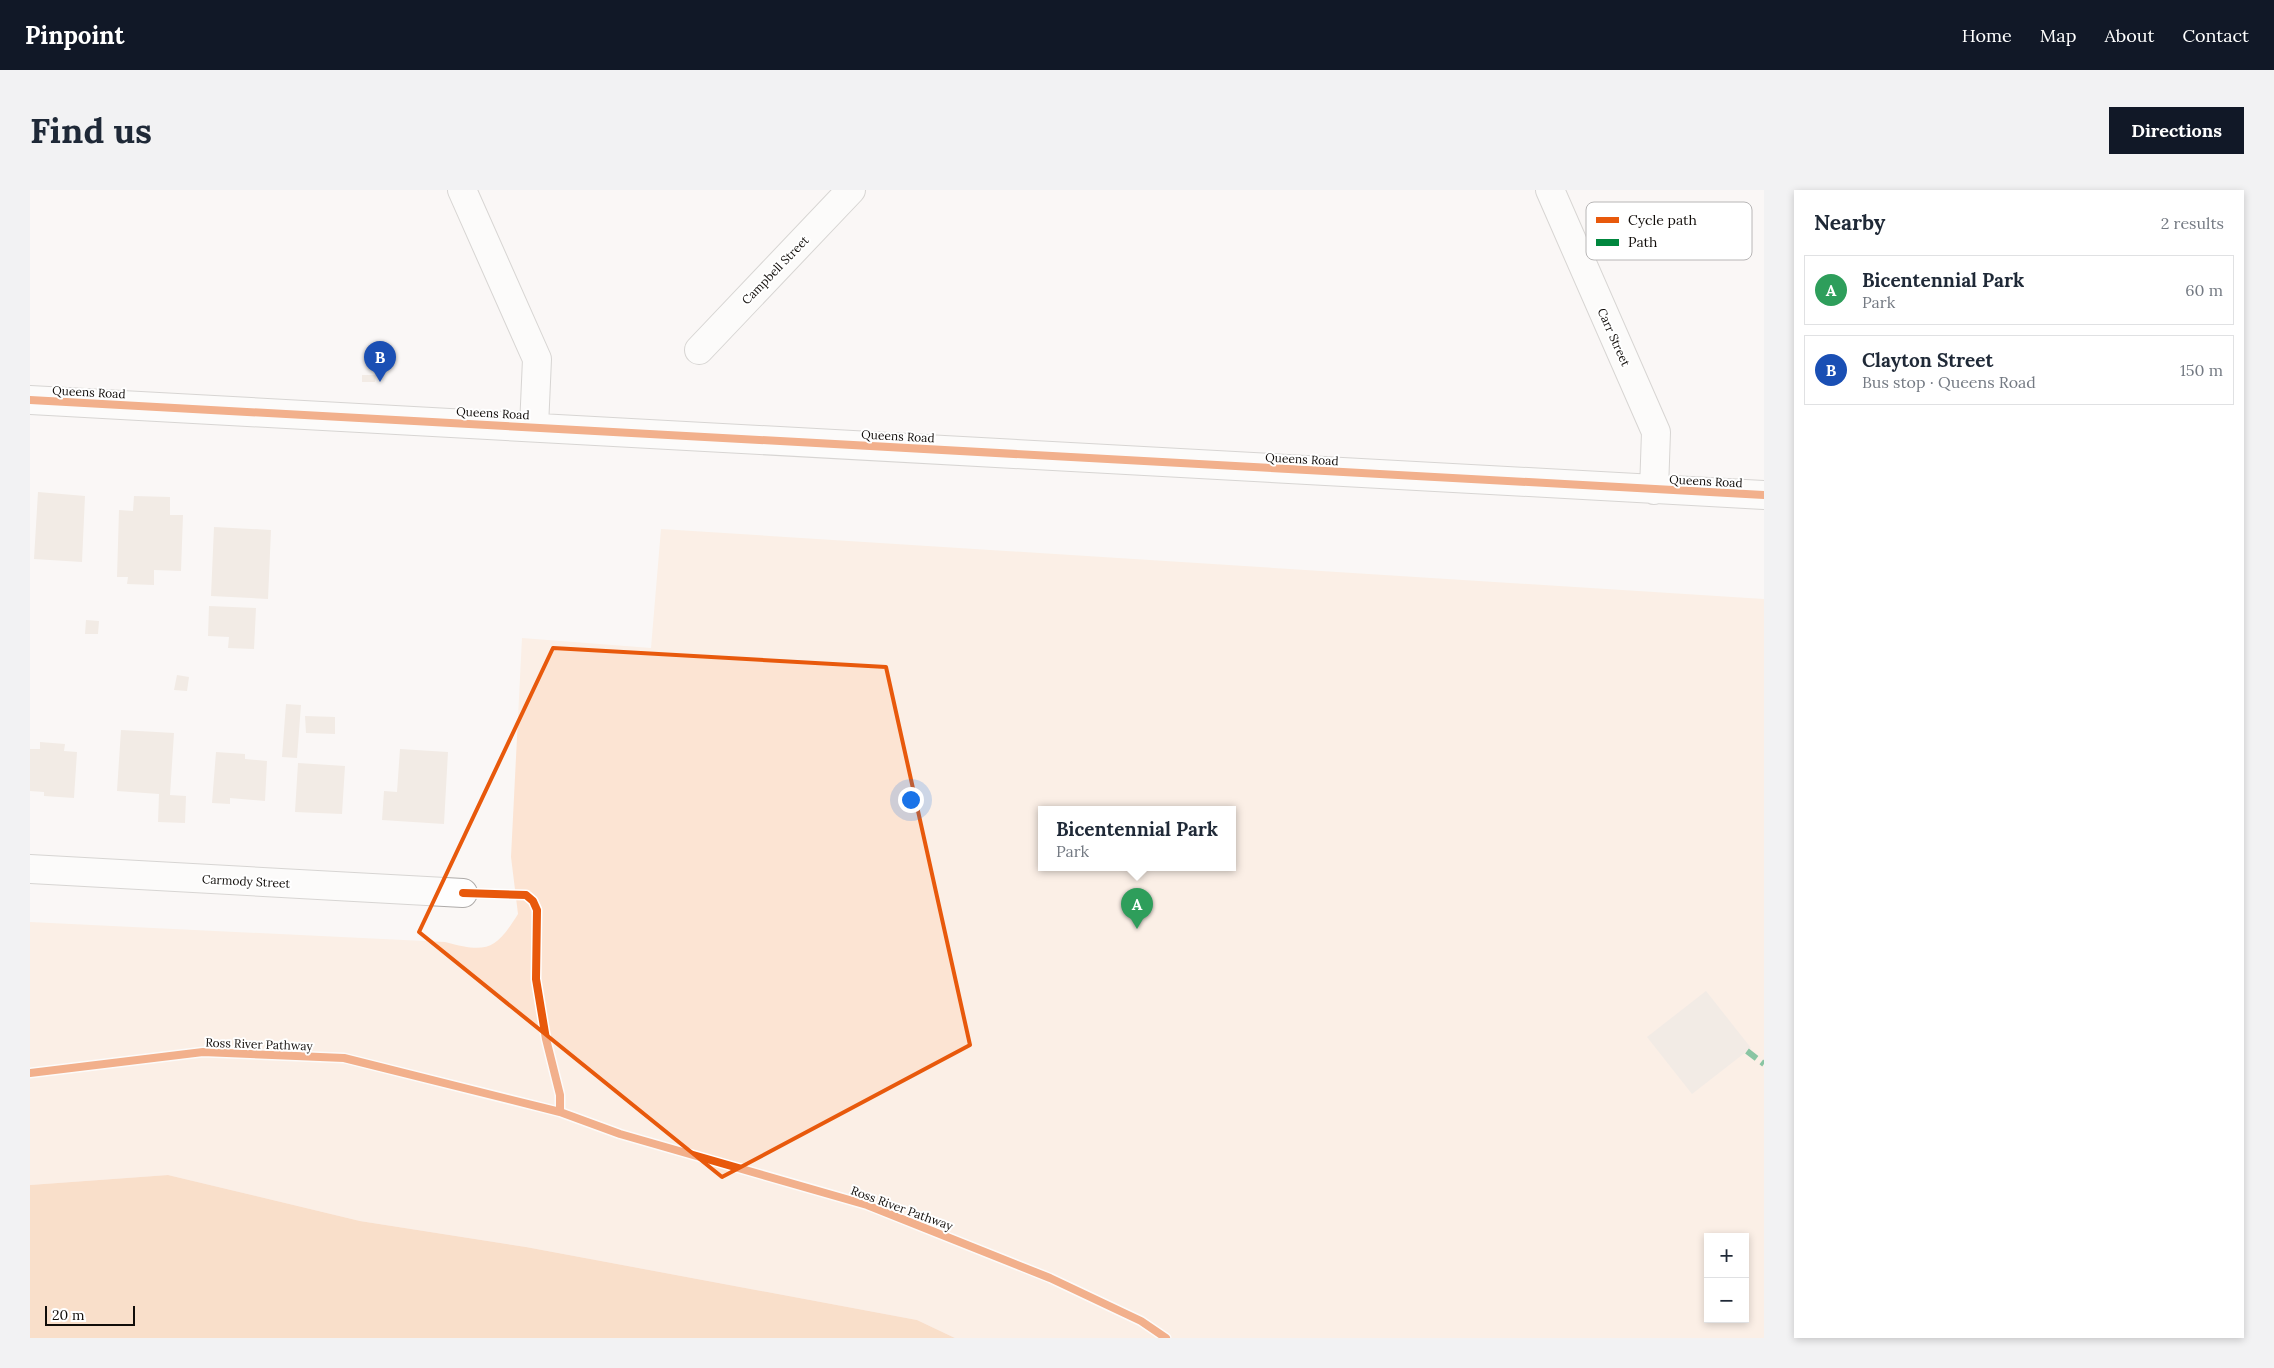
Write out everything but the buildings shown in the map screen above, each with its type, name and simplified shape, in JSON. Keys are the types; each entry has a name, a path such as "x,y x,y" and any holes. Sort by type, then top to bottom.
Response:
{"street":[{"path":"462,190 538,359 534,427"},
{"name":"Campbell Street","path":"699,350 851,190"},
{"name":"Carr Street","path":"1550,190 1656,432 1654,490"},
{"name":"Queens Road","path":"30,400 1764,495"},
{"name":"Carmody Street","path":"30,869 463,893"}],"highlighted area":[{"path":"553,648 886,667 970,1045 722,1177 419,932"}],"shaded area":[{"path":"661,529 1764,599 1764,1338 955,1338 917,1320 526,1247 360,1221 168,1175 30,1185 30,922 445,942 480,948 496,942 503,936 518,914 511,857 522,638 651,648"},
{"path":"168,1175 360,1221 526,1247 917,1320 955,1338 30,1338 30,1185"}],"marked path":[{"path":"1747,1051 1764,1064"}],"cycle path":[{"path":"30,400 1764,495"},
{"path":"463,893 526,895 533,901 537,910 536,979 546,1039 560,1095 560,1112"},
{"name":"Ross River Pathway","path":"30,1073 203,1052 344,1058 560,1112 620,1134 867,1205 1050,1278 1141,1321 1166,1338"}],"place":[{"name":"Clayton Street","path":"380,382"},
{"name":"Bicentennial Park","path":"1137,929"}]}
